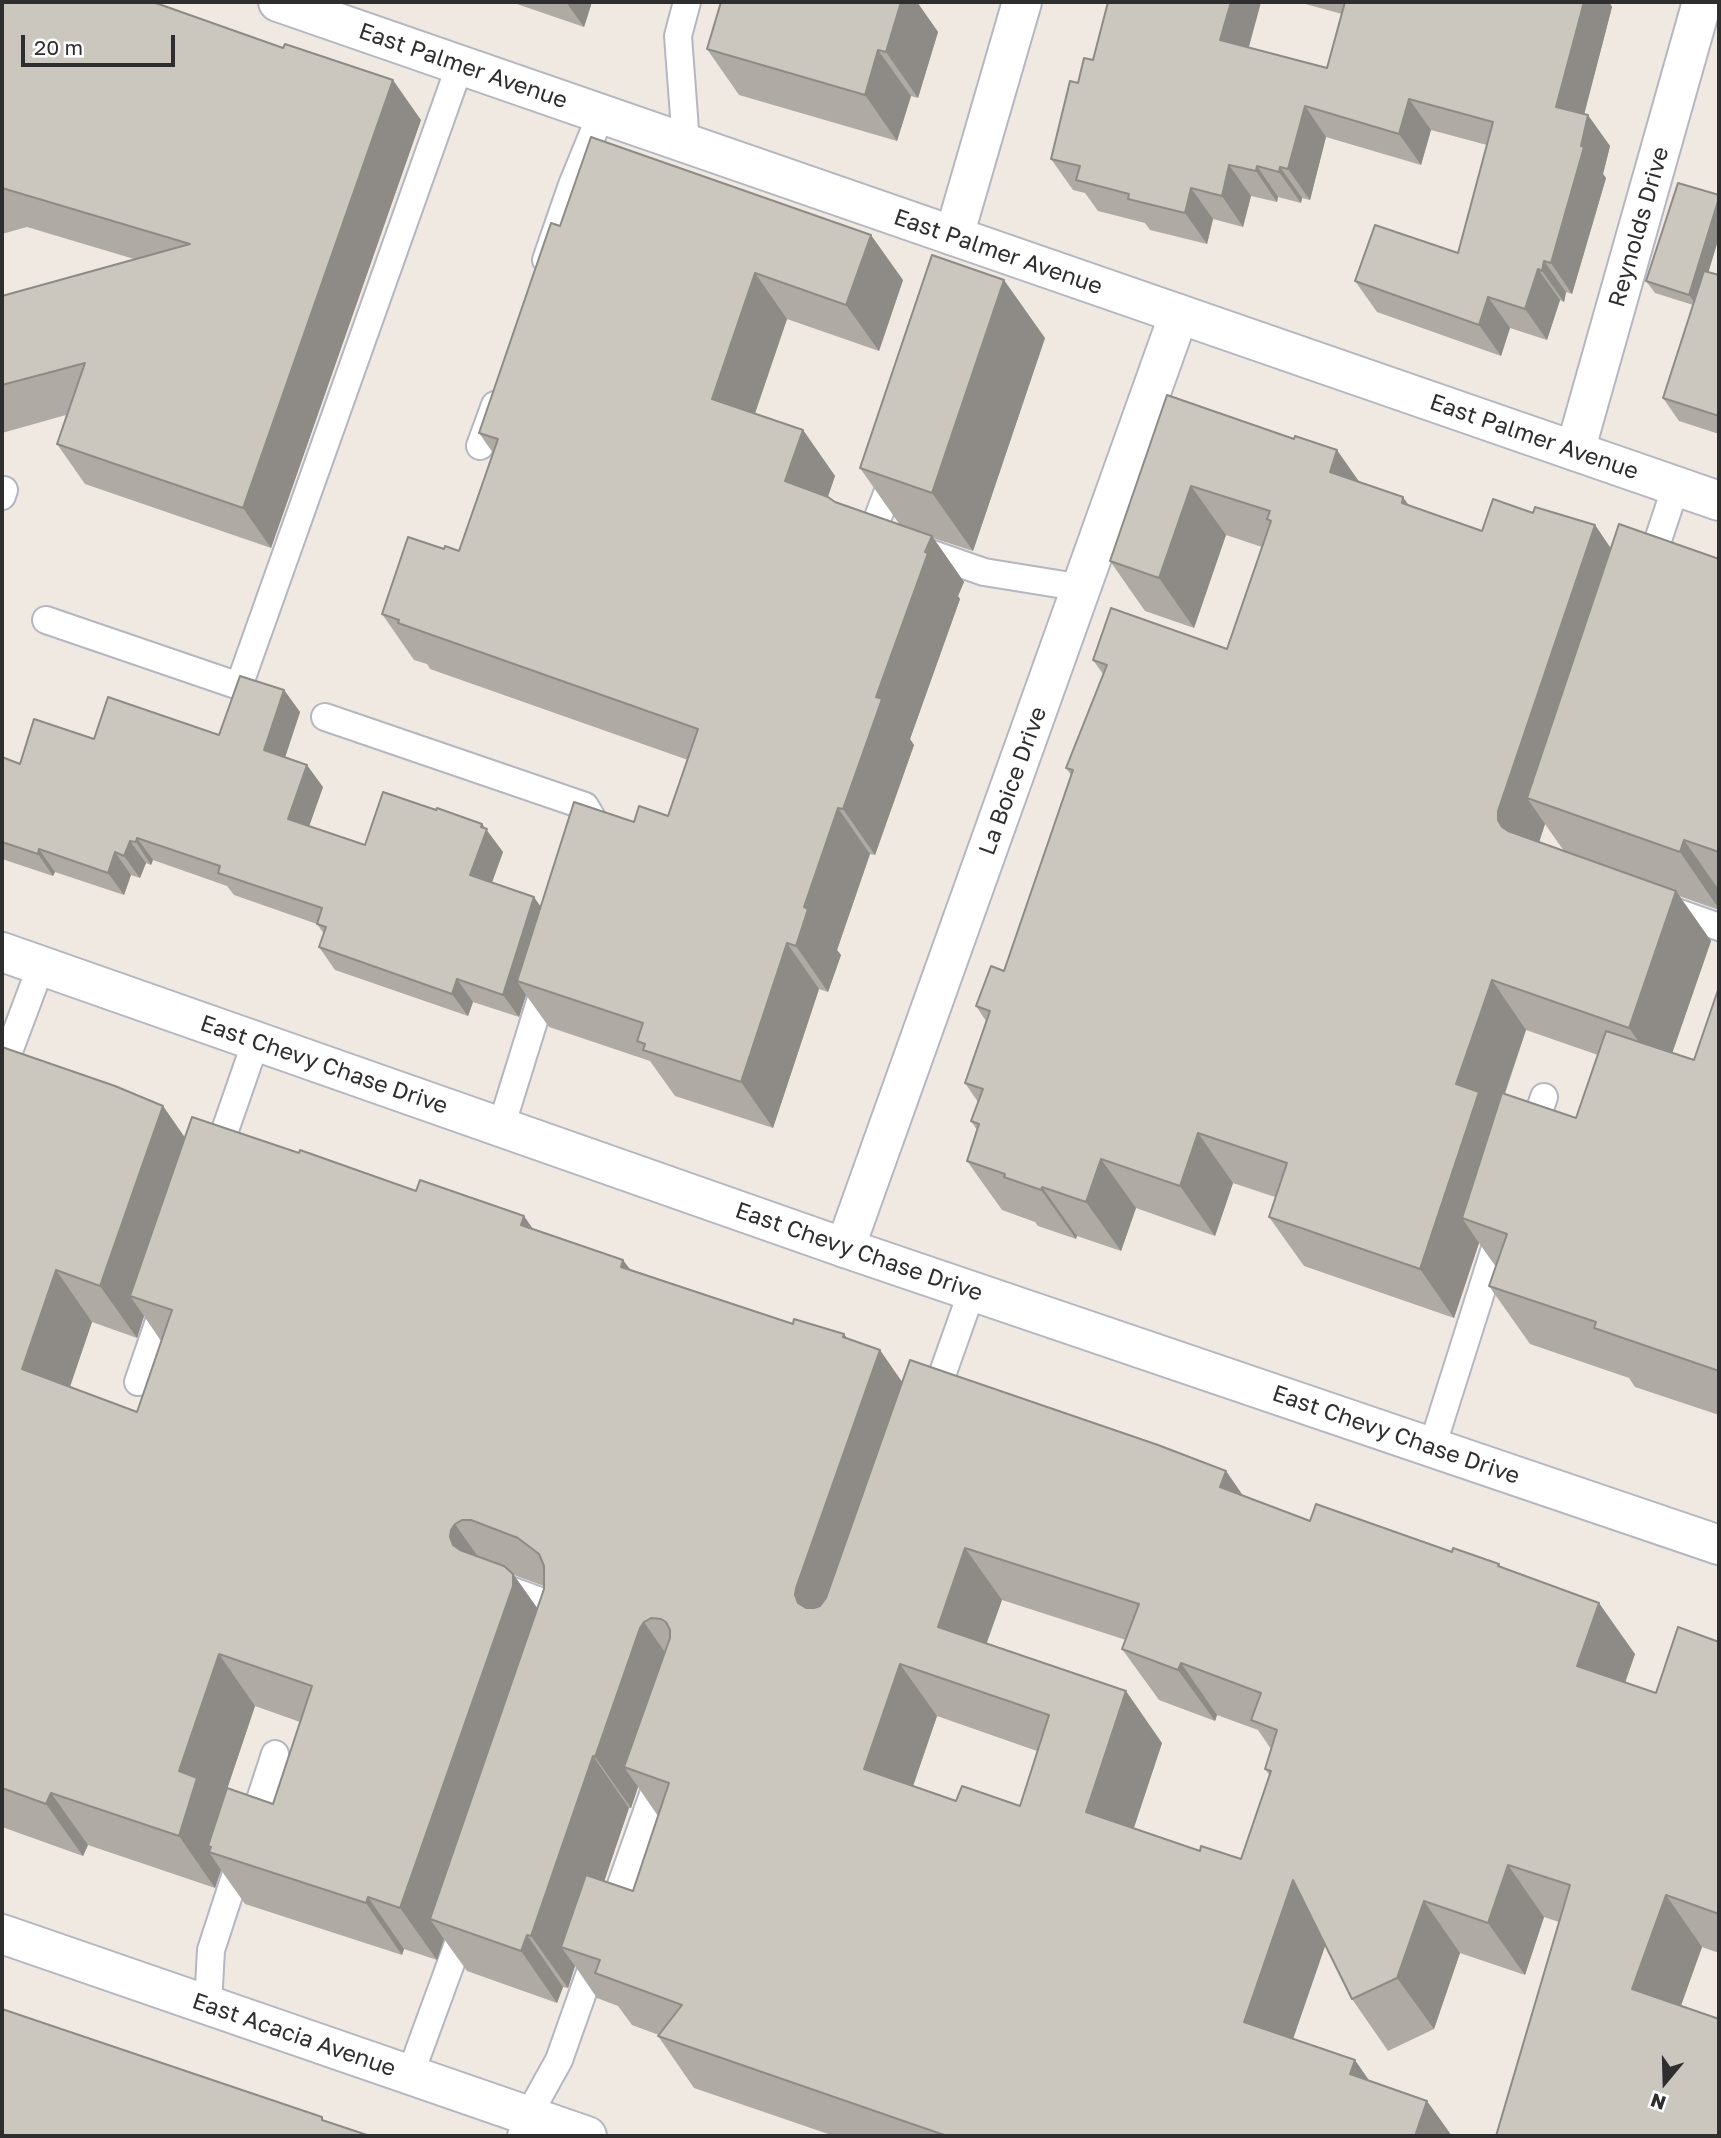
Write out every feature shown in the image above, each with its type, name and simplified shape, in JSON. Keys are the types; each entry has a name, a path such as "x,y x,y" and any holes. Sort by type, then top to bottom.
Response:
{"street":[{"name":"East Palmer Avenue","path":"278,2 686,143 969,250 1179,314 1719,501"},
{"path":"969,250 1022,2"},
{"name":"Reynolds Drive","path":"1575,451 1702,2"},
{"name":"La Boice Drive","path":"845,1248 1179,314"},
{"name":"East Chevy Chase Drive","path":"2,952 845,1248 1719,1545"},
{"name":"East Acacia Avenue","path":"2,1934 410,2075 525,2126 587,2136"}],"lane":[{"path":"686,143 678,36 687,2"},
{"path":"46,620 239,686 460,65"},
{"path":"535,289 601,114"},
{"path":"480,446 503,381"},
{"path":"906,444 872,533 984,572 1083,588"},
{"path":"1642,587 1676,486"},
{"path":"325,718 585,806 595,823 587,854"},
{"path":"1633,897 1719,927"},
{"path":"500,1127 554,959"},
{"path":"2,1070 41,966"},
{"path":"206,1184 256,1041"},
{"path":"1523,1161 1544,1097"},
{"path":"1432,1447 1511,1200"},
{"path":"138,1382 174,1277"},
{"path":"923,1430 972,1291"},
{"path":"502,1587 548,1604 565,1618 565,1640 561,1652"},
{"path":"525,2126 559,2060 669,1750"},
{"path":"208,2005 211,1951 275,1754"},
{"path":"410,2075 474,1899"}],"building":[{"path":"2,2 153,2 283,48 285,44 393,80 243,508 57,444 85,363 2,385 2,296 190,244 2,188"},
{"path":"721,2 901,2 886,52 878,50 865,95 707,49"},
{"path":"1108,2 1231,2 1220,40 1327,68 1345,2 1584,2 1556,107 1588,115 1581,146 1584,147 1551,263 1544,261 1542,271 1538,269 1525,309 1488,297 1479,325 1355,281 1375,225 1458,253 1493,122 1409,99 1399,134 1305,106 1288,169 1280,167 1279,172 1257,166 1256,171 1229,165 1222,196 1191,188 1185,213 1128,199 1129,194 1076,180 1080,166 1051,159 1070,81 1078,83 1084,58 1093,60"},
{"path":"591,137 871,235 846,305 755,273 712,399 803,430 785,481 835,502 932,536 876,697 882,699 843,809 838,808 804,907 808,909 796,946 787,943 741,1082 643,1050 645,1044 637,1041 643,1023 517,981 574,802 634,822 639,806 668,816 698,729 398,623 399,620 382,614 408,537 459,551 498,439 479,433 551,223 560,226"},
{"path":"1678,183 1719,195 1689,295 1646,281"},
{"path":"932,255 1004,280 932,493 860,468"},
{"path":"1704,271 1719,275 1719,416 1663,398"},
{"path":"1167,395 1294,439 1295,436 1337,450 1330,472 1403,497 1402,503 1482,531 1493,499 1533,513 1535,507 1595,525 1498,811 1498,820 1508,831 1676,891 1629,1028 1492,980 1456,1084 1479,1092 1420,1269 1269,1217 1287,1163 1198,1133 1180,1186 1101,1159 1086,1202 1042,1187 1041,1190 967,1161 979,1124 971,1121 983,1089 965,1083 990,1011 976,1006 991,966 1004,971 1073,770 1066,768 1107,665 1093,660 1111,608 1227,649 1271,521 1267,519 1270,511 1191,486 1159,578 1110,561"},
{"path":"1619,524 1719,559 1719,852 1684,840 1680,852 1527,798"},
{"path":"240,676 284,690 264,750 307,765 288,819 365,845 383,792 482,824 481,827 487,829 470,875 534,897 503,995 457,979 452,994 319,947 326,927 317,924 322,908 218,873 220,866 137,838 136,842 130,841 124,856 115,852 108,873 39,849 38,854 2,842 2,757 20,764 34,719 94,739 108,697 219,735"},
{"path":"1719,987 1719,1371 1594,1328 1596,1322 1489,1286 1507,1234 1462,1218 1502,1093 1576,1118 1606,1031 1694,1060"},
{"path":"2,1047 115,1086 163,1106 100,1286 56,1270 22,1369 137,1412 172,1310 130,1296 192,1117 299,1153 300,1150 416,1191 420,1180 524,1216 521,1225 623,1260 621,1267 793,1324 794,1319 844,1334 843,1337 880,1350 796,1588 798,1603 806,1608 820,1606 826,1598 910,1360 1226,1471 1220,1487 1310,1521 1316,1504 1452,1552 1453,1548 1499,1564 1498,1566 1599,1603 1577,1666 1656,1693 1678,1627 1719,1642 1719,1914 1666,1895 1632,1989 1719,2019 1719,2136 1496,2136 1570,1885 1508,1865 1488,1923 1424,1901 1397,1978 1352,1999 1293,1880 1244,2022 1355,2060 1350,2074 1427,2101 1415,2136 947,2136 658,2036 682,2005 595,1973 600,1960 561,1947 586,1875 633,1891 669,1783 624,1767 670,1638 670,1630 661,1619 651,1618 640,1628 531,1936 527,1935 521,1951 430,1919 544,1589 544,1566 539,1554 518,1538 471,1520 462,1520 455,1524 450,1537 453,1545 504,1566 513,1574 513,1586 400,1908 368,1897 366,1903 209,1852 211,1847 208,1846 227,1788 273,1804 312,1686 219,1654 179,1771 197,1778 179,1836 51,1793 46,1804 2,1788","holes":["965,1548 1139,1604 1122,1649 1178,1670 1181,1663 1261,1693 1251,1720 1277,1730 1265,1769 1271,1771 1241,1859 1201,1846 1200,1851 1086,1812 1126,1691 938,1627","900,1664 1049,1715 1020,1806 962,1786 956,1801 864,1769"]},
{"path":"2,2009 322,2117 322,2120 370,2136 2,2136"}]}
